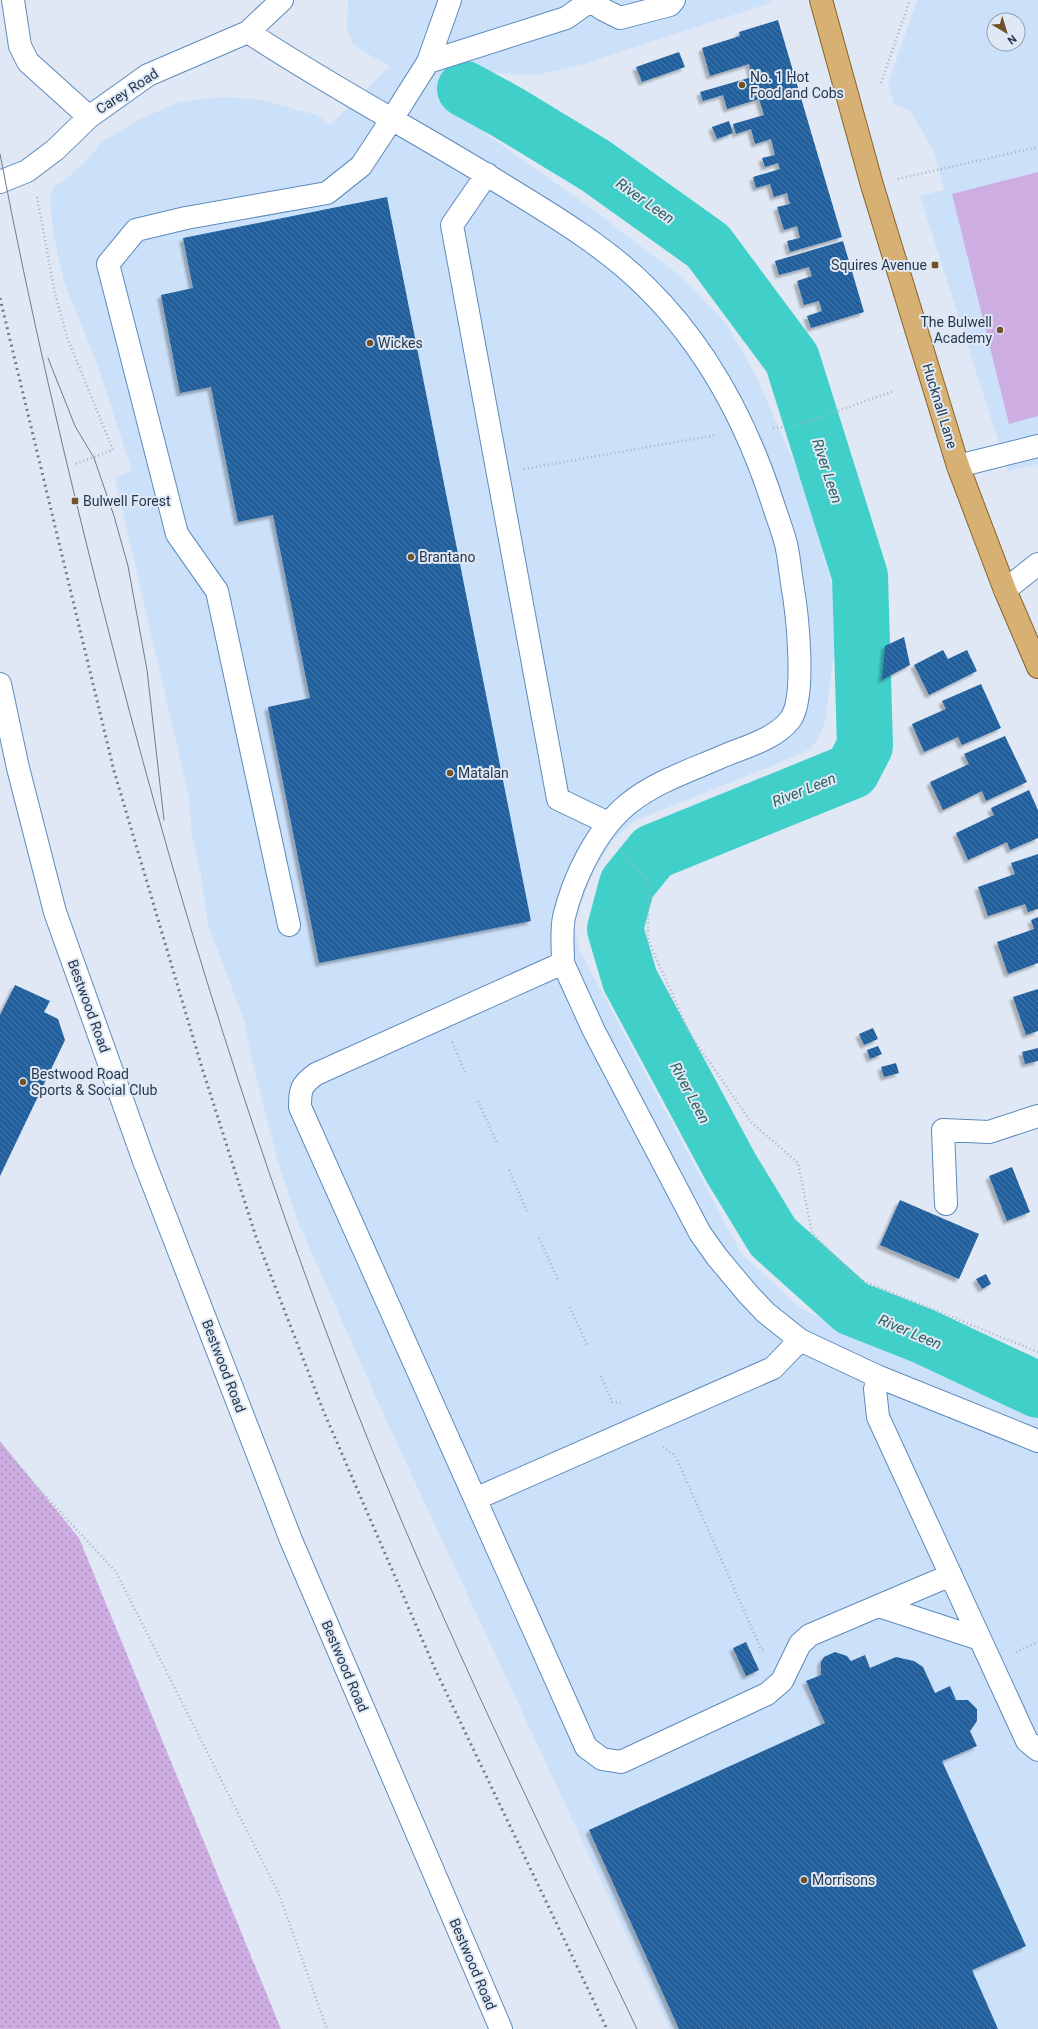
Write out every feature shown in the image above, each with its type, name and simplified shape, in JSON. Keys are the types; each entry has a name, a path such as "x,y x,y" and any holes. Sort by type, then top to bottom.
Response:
{"main road":[{"name":"Hucknall Lane","path":"821,0 872,185 958,466 1005,590 1032,639 1038,667"}],"street":[{"path":"13,0 20,46 28,62 88,116"},
{"name":"Carey Road","path":"0,182 27,171 55,150 88,116 148,75 248,32 282,0"},
{"path":"289,925 217,591 178,534 108,264 136,230 186,218 327,193 361,166 392,119 428,62 441,29 450,0"},
{"path":"428,62 566,18 590,0 602,9 620,18 670,5 674,0"},
{"path":"248,32 301,68 487,174 543,209 610,256 645,286 674,317 697,347 722,384 764,474 786,545 797,617 798,693 791,718 772,736 662,782 628,804 608,823 579,872 563,920 563,963 594,1031 700,1232 717,1257 765,1312 800,1340 879,1377 1038,1441"},
{"path":"487,174 452,225 558,799 608,823"},
{"path":"958,466 1038,446"},
{"path":"1005,590 1038,564"},
{"name":"Bestwood Road","path":"0,684 18,768 56,912 144,1161 291,1540 501,2029"},
{"path":"563,963 316,1074 304,1083 300,1093 300,1107 586,1747 602,1759 621,1762 766,1694 782,1681 800,1644 810,1635 951,1576"},
{"path":"946,1204 943,1130 990,1132 1038,1116"},
{"path":"475,1499 773,1368 800,1340"},
{"path":"879,1377 875,1389 878,1417 1027,1741 1038,1750"},
{"path":"879,1606 980,1639"}],"path":[{"path":"881,83 910,0"},
{"path":"872,185 1038,147"},
{"path":"27,171 36,195 55,294 67,337 112,450 75,464"},
{"path":"498,474 744,430 795,426 894,392"},
{"path":"621,851 648,882 648,940 690,1034 751,1122 798,1163 812,1232 856,1278 1038,1352"},
{"path":"478,1101 497,1143"},
{"path":"509,1170 527,1211"},
{"path":"539,1238 558,1280"},
{"path":"570,1307 588,1347"},
{"path":"600,1376 612,1402 624,1403"},
{"path":"658,1443 675,1455 761,1649 767,1651"},
{"path":"0,1447 116,1572 280,1894 327,2029"},
{"path":"1010,1655 1038,1642"}],"shaded area":[{"path":"348,0 772,0 773,2 583,64 537,75 492,73 460,91 457,97 463,110 482,131 581,201 679,275 727,325 757,378 803,484 833,590 834,653 825,722 818,739 808,750 634,821 612,841 593,872 574,923 580,951 741,1253 801,1309 1038,1406 1038,2029 670,2029 389,1426 298,1222 278,1162 250,1051 245,1022 208,925 201,874 192,834 189,797 115,478 132,471 97,363 64,282 53,231 50,196 54,187 65,180 87,160 103,141 142,118 180,102 224,97 260,100 317,115 330,125 390,66 353,44 347,28"},
{"name":"The Bulwell Academy","path":"917,0 1038,0 1038,464 1008,471 920,196 944,190 934,151 910,110 894,104 888,84"},
{"path":"1038,172 1038,416 1009,424 952,194"},
{"path":"0,1441 79,1538 281,2029 0,2029"}],"building":[{"path":"778,20 842,237 790,252 787,241 800,238 797,226 784,230 777,207 790,204 787,193 774,197 770,184 756,188 753,177 780,169 778,163 765,167 762,158 775,155 771,139 755,144 751,129 736,134 733,124 764,115 759,99 727,109 723,95 703,101 700,92 752,77 749,64 710,76 702,48 740,36 739,32"},
{"path":"679,52 685,67 642,82 636,67"},
{"path":"729,121 733,133 717,139 712,127"},
{"path":"387,197 531,921 319,963 268,707 310,698 273,515 238,522 211,387 180,393 161,295 193,288 183,238"},
{"path":"843,241 864,312 811,328 807,316 822,311 819,301 804,305 797,281 812,276 809,267 779,275 775,261"},
{"path":"904,637 910,665 882,680 885,646"},
{"path":"943,650 948,659 967,650 977,671 929,695 914,665"},
{"path":"981,684 1001,728 962,745 958,737 924,752 912,724 946,709 942,701"},
{"path":"1005,736 1027,782 986,801 982,791 943,810 930,782 969,764 964,754"},
{"path":"1029,790 1038,810 1038,838 1010,850 1007,842 968,860 956,833 994,815 991,808"},
{"path":"1038,854 1038,909 1028,912 1025,904 988,916 978,887 1015,874 1011,863"},
{"path":"1038,917 1038,963 1008,974 997,942 1034,929 1031,920"},
{"name":"Bestwood Road Sports & Social Club","path":"15,985 50,1001 44,1012 58,1019 65,1040 0,1176 0,1015"},
{"path":"1038,989 1038,1031 1026,1035 1013,997"},
{"path":"873,1028 878,1039 864,1045 859,1034"},
{"path":"878,1046 882,1054 870,1059 867,1050"},
{"path":"1038,1048 1038,1061 1025,1064 1022,1052"},
{"path":"896,1063 899,1073 884,1077 881,1067"},
{"path":"1012,1167 1030,1212 1007,1221 989,1176"},
{"path":"900,1200 979,1234 959,1279 880,1245"},
{"path":"986,1274 991,1284 982,1289 976,1279"},
{"path":"746,1642 759,1670 746,1676 733,1648"},
{"name":"Morrisons","path":"835,1652 847,1656 851,1661 865,1655 870,1668 896,1657 914,1661 923,1667 935,1693 950,1686 956,1700 968,1700 977,1709 977,1721 970,1731 977,1746 942,1761 1026,1946 972,1970 998,2029 679,2029 589,1830 825,1723 806,1681 821,1675 821,1662 824,1657"}],"waterway":[{"name":"River Leen","path":"465,89 507,112 596,166 708,246 792,359 860,576 865,746 852,771 653,852 627,884 615,929 630,980 731,1168 773,1237 852,1308 923,1336 1038,1390"}],"tram line":[{"path":"0,154 36,329 91,563 130,714 182,899 239,1083 335,1355 404,1527 479,1695 557,1863 637,2029"},
{"path":"48,358 75,426 94,458 114,516 128,566 147,670 164,820"}],"railway":[{"path":"0,298 114,771 203,1071 256,1237 323,1410 435,1669 607,2029"}],"place":[{"name":"No. 1 Hot Food and Cobs","path":"742,85"},
{"name":"Squires Avenue","path":"935,265"},
{"name":"The Bulwell Academy","path":"1000,330"},
{"name":"Wickes","path":"370,343"},
{"name":"Bulwell Forest","path":"75,501"},
{"name":"Brantano","path":"411,557"},
{"name":"Matalan","path":"450,773"},
{"name":"Bestwood Road Sports & Social Club","path":"23,1082"},
{"name":"Morrisons","path":"804,1880"}]}
